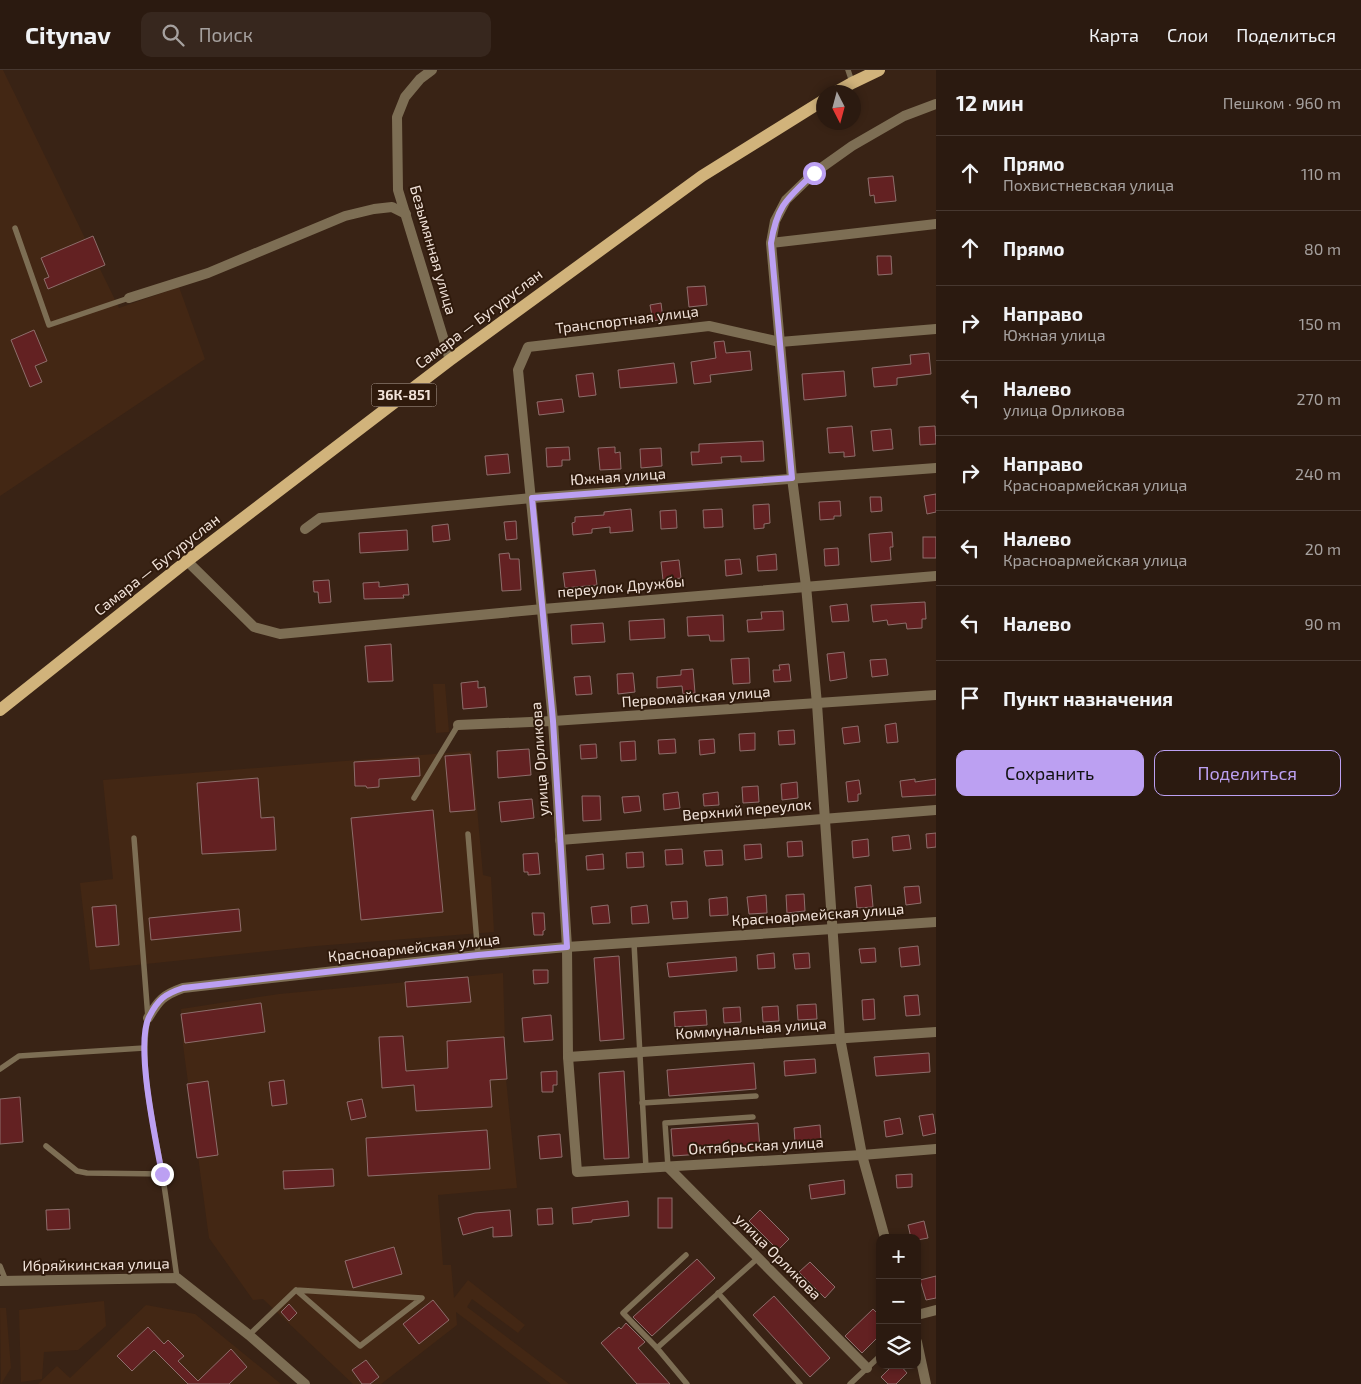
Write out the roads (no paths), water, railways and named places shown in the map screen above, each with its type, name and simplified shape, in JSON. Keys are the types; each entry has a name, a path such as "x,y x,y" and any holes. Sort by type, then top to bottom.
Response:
{"main road":[{"path":"847,85 879,70"},
{"name":"Самара — Бугуруслан","path":"0,710 187,561 450,360 702,176 816,105"}],"street":[{"name":"Безымянная улица","path":"432,70 420,79 405,97 397,117 398,190 450,360"},
{"path":"884,1234 862,1155 840,1038 817,704 806,586 792,478 771,243 775,221 786,200 814,173 852,146 904,116 936,104"},
{"path":"129,298 208,273 345,216 392,207 406,214"},
{"path":"771,243 936,224"},
{"name":"Транспортная улица","path":"528,347 709,326 780,342 936,329"},
{"name":"улица Орликова","path":"528,347 518,370 553,721 567,947 568,1057 577,1172"},
{"name":"Южная улица","path":"305,529 320,518 532,498 936,468"},
{"name":"переулок Дружбы","path":"187,561 254,626 280,634 543,609 936,576"},
{"name":"Первомайская улица","path":"458,725 553,721 936,695"},
{"name":"Верхний переулок","path":"560,840 936,810"},
{"name":"Красноармейская улица","path":"148,1018 160,1000 168,993 183,988 567,947 936,922"},
{"name":"Коммунальная улица","path":"568,1057 936,1032"},
{"name":"Октябрьская улица","path":"577,1172 936,1149"},
{"name":"улица Орликова","path":"668,1167 867,1368"},
{"name":"Ибряйкинская улица","path":"3,1281 176,1278 249,1336 305,1384"},
{"path":"921,1314 936,1310"},
{"path":"921,1361 926,1384"}],"lane":[{"path":"848,70 852,82"},
{"path":"15,228 49,325 129,298"},
{"path":"414,798 458,725"},
{"path":"468,834 478,955"},
{"path":"134,838 148,1018 144,1048 176,1278"},
{"path":"634,943 646,1168"},
{"path":"0,1069 19,1056 144,1048"},
{"path":"642,1104 756,1096"},
{"path":"668,1167 665,1123 752,1117"},
{"path":"46,1146 78,1171 88,1173 162,1174"},
{"path":"686,1256 623,1313 687,1384"},
{"path":"656,1348 758,1258"},
{"path":"0,1266 3,1281"},
{"path":"249,1336 296,1290 422,1298 360,1346 296,1290"},
{"path":"718,1293 800,1384"},
{"path":"850,1384 876,1360"}]}
